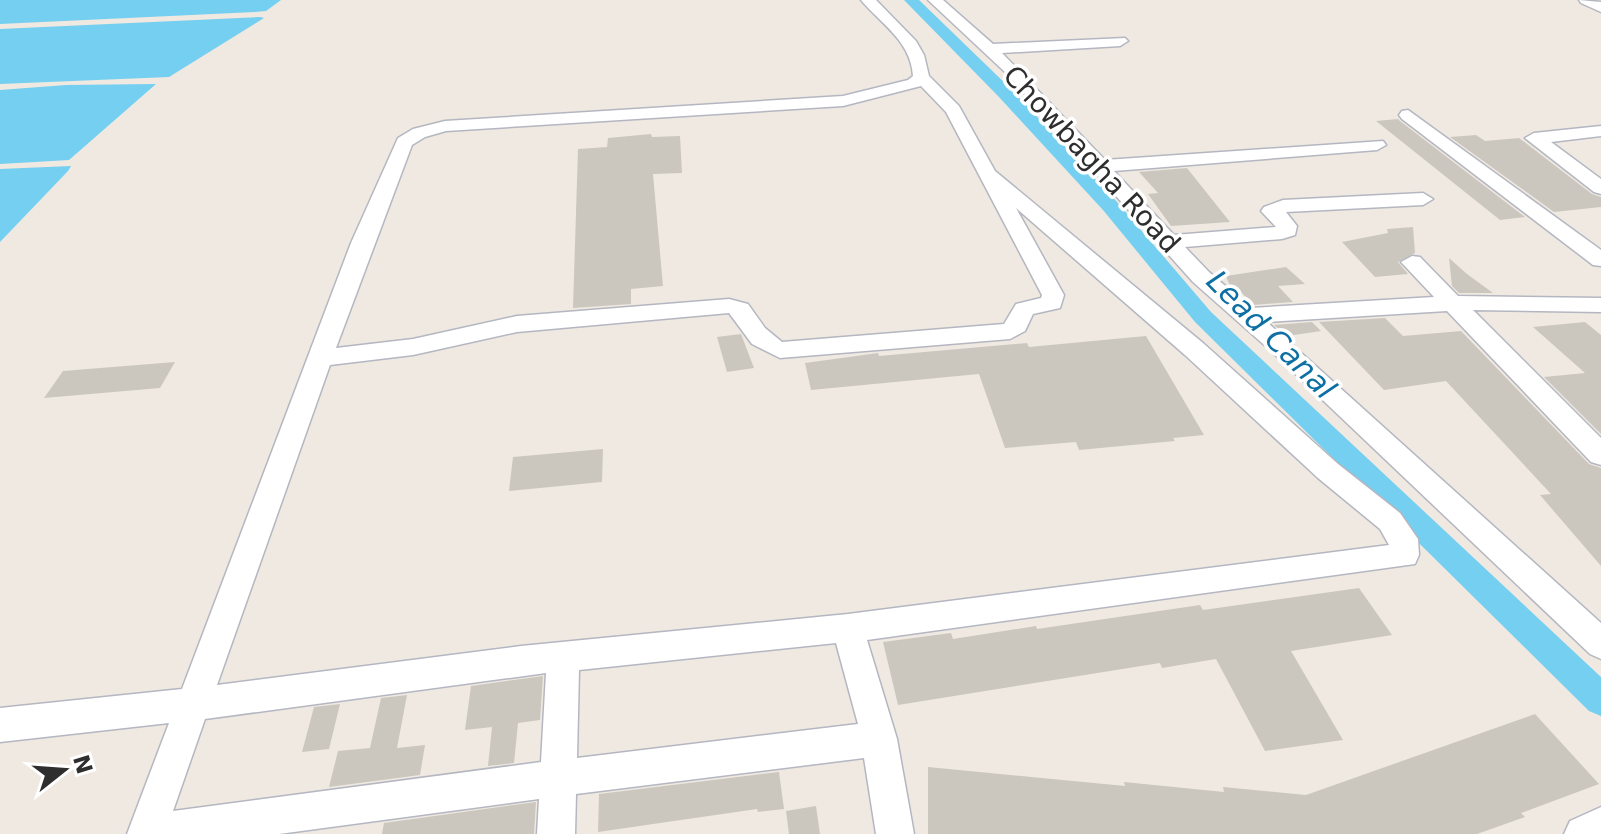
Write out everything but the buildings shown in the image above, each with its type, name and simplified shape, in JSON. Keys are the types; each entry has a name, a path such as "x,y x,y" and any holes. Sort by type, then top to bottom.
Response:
{"street":[{"path":"319,358 413,347 517,324 729,306 740,309 758,339 780,350 1010,331 1017,326 1024,309 1052,303 1053,295 953,110 921,77 922,66 915,52 868,0"},
{"name":"Chowbagha Road","path":"935,0 1012,70 1201,277 1601,644"},
{"path":"1586,0 1601,8"},
{"path":"988,49 1120,41"},
{"path":"879,739 559,778 146,834 319,358 404,142 419,133 445,126 476,123 843,101 903,89 921,77"},
{"path":"1408,115 1601,260"},
{"path":"1601,131 1534,138 1601,188"},
{"path":"1102,166 1377,145"},
{"path":"0,725 194,704 563,657 848,628 1404,555 1403,539 1390,521 1328,471 1194,349 989,175"},
{"path":"1169,242 1282,233 1288,231 1287,226 1271,211 1283,206 1423,199"},
{"path":"1412,262 1601,455"},
{"path":"1246,316 1454,303 1596,309"},
{"path":"848,628 879,739 895,834"},
{"path":"556,834 563,657"},
{"path":"1583,834 1601,826"}],"water":[{"path":"0,0 281,0 266,11 255,12 0,24"},
{"path":"264,18 169,77 0,84 0,29"},
{"path":"156,84 69,160 0,164 0,90 66,85"},
{"path":"71,166 68,171 0,242 0,169"}],"waterway":[{"name":"Lead Canal","path":"911,0 1005,93 1110,206 1203,317 1601,700"}]}
